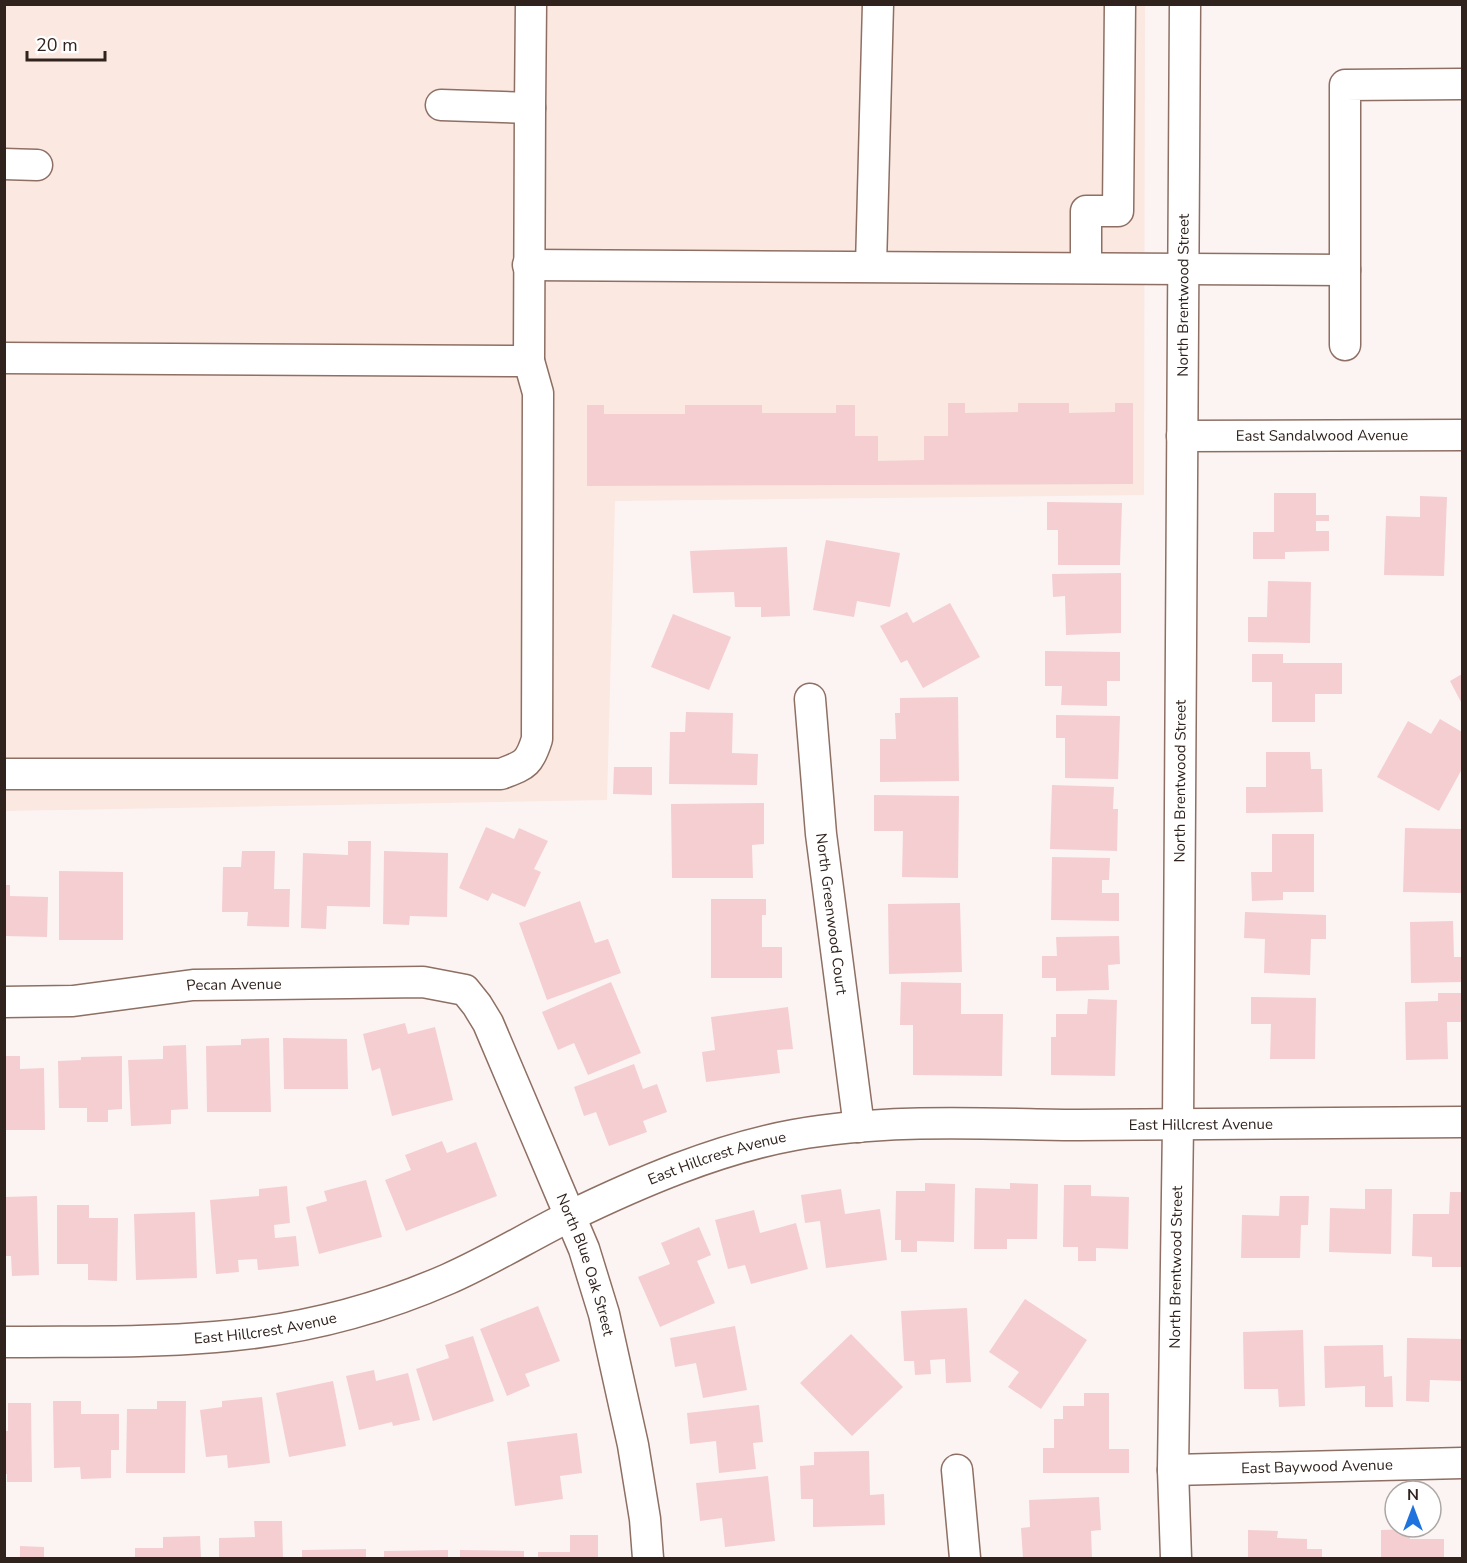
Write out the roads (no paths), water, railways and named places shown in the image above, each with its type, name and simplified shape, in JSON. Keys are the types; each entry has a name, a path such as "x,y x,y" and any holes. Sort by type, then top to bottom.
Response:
{"street":[{"path":"4,774 501,774 524,765 533,753 537,739 538,393 529,362 531,4"},
{"path":"871,266 878,4"},
{"path":"1086,267 1086,211 1118,211 1120,4"},
{"name":"North Brentwood Street","path":"1176,1558 1173,1470 1178,1125 1185,4"},
{"path":"1345,345 1345,85 1462,84"},
{"path":"441,105 530,108"},
{"path":"4,164 37,165"},
{"path":"528,264 1345,270"},
{"path":"4,358 529,362"},
{"name":"East Sandalwood Avenue","path":"1182,436 1462,435"},
{"name":"North Greenwood Court","path":"810,699 821,834 859,1127"},
{"name":"Pecan Avenue","path":"4,1002 73,1001 205,985 423,982 465,990"},
{"name":"North Blue Oak Street","path":"465,990 488,1023 584,1248 604,1314 633,1445 645,1519 648,1558"},
{"name":"East Hillcrest Avenue","path":"4,1342 216,1337 326,1319 380,1304 448,1279 570,1216 662,1176 733,1149 794,1135 859,1127 923,1124 1178,1125 1462,1122"},
{"name":"East Baywood Avenue","path":"1173,1470 1462,1463"},
{"path":"957,1470 965,1558"}]}
